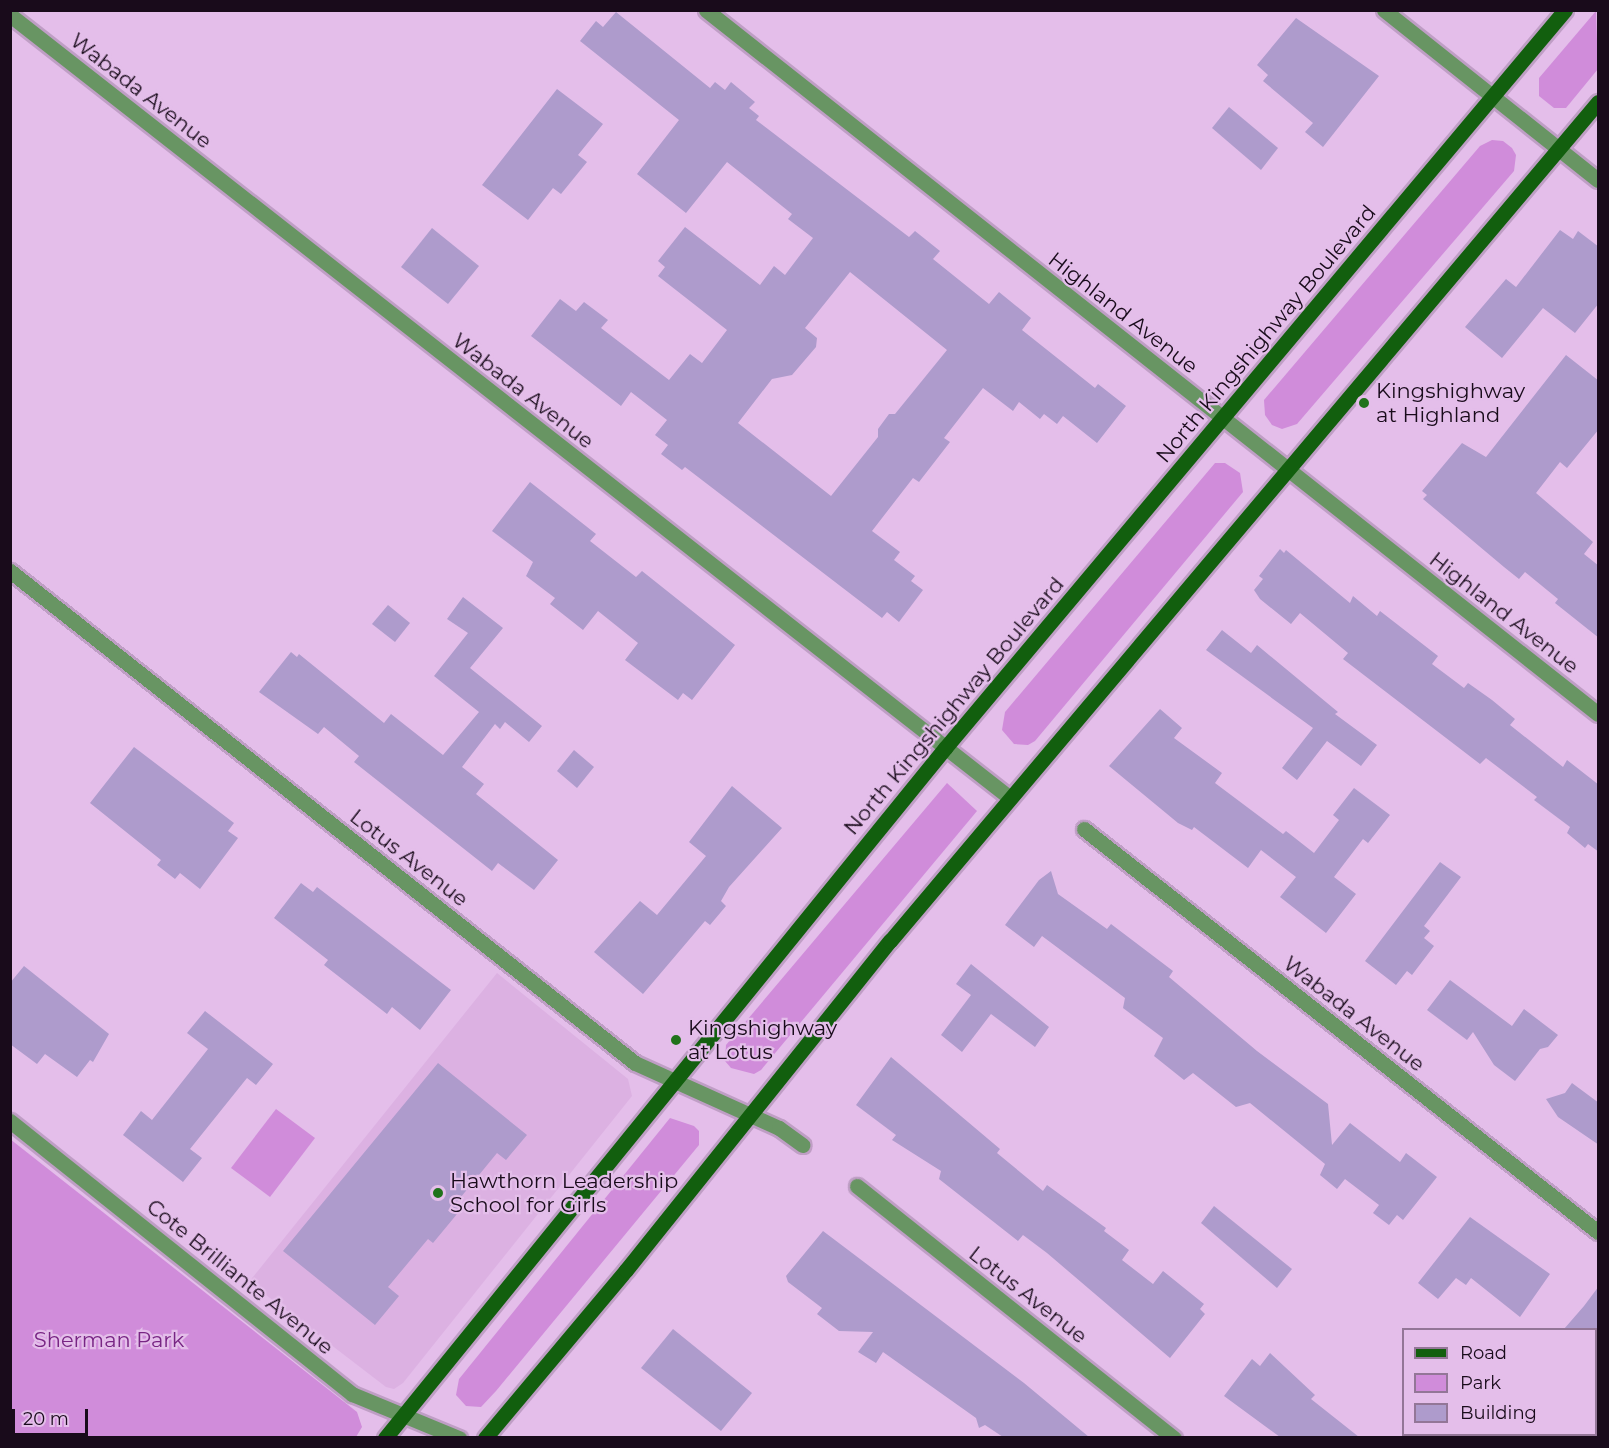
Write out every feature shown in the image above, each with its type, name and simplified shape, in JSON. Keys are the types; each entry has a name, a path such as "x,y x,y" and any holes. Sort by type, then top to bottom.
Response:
{"main road":[{"name":"North Kingshighway Boulevard","path":"385,1437 945,748 1565,10"},
{"path":"485,1437 1010,798 1599,102"}],"street":[{"name":"Highland Avenue","path":"706,10 1599,714"},
{"path":"1384,10 1599,180"},
{"name":"Wabada Avenue","path":"10,15 1010,798"},
{"name":"Lotus Avenue","path":"10,571 635,1063 779,1128 802,1145"},
{"name":"Wabada Avenue","path":"1084,829 1599,1232"},
{"name":"Cote Brilliante Avenue","path":"10,1121 352,1394 459,1437"},
{"name":"Lotus Avenue","path":"856,1186 1174,1437"}],"shaded area":[{"name":"Hawthorn Leadership School for Girls","path":"497,973 628,1079 632,1096 403,1383 394,1389 386,1387 249,1282"}],"green space":[{"path":"1596,11 1598,69 1566,108 1554,108 1539,96 1539,78"},
{"path":"1492,140 1503,141 1512,148 1516,155 1514,171 1297,424 1282,429 1272,425 1265,415 1264,400 1480,146"},
{"path":"1215,463 1225,463 1240,473 1243,492 1035,741 1028,745 1014,744 1002,730 1005,712"},
{"path":"947,783 977,811 761,1070 754,1074 731,1068 725,1061 726,1045"},
{"path":"276,1109 315,1138 270,1197 231,1168"},
{"path":"670,1118 694,1126 699,1131 699,1145 496,1391 481,1407 466,1406 456,1395 459,1379"},
{"name":"Sherman Park","path":"10,1139 357,1412 362,1427 356,1437 11,1437"}],"building":[{"path":"616,12 710,88 715,82 725,90 731,82 755,102 749,108 759,116 756,120 909,237 915,231 940,251 933,259 989,304 999,292 1031,318 1022,330 1095,388 1098,384 1126,406 1097,443 1063,416 1057,424 1044,414 1040,419 1019,402 1013,411 983,388 944,438 950,442 919,482 913,478 872,531 900,552 894,560 915,576 911,581 923,590 899,622 887,612 882,618 685,467 682,470 661,454 668,445 655,435 667,420 631,392 621,406 531,336 560,299 576,311 584,302 608,320 601,328 669,380 690,354 702,363 727,330 658,276 665,267 658,261 685,227 760,285 774,266 785,275 813,238 788,219 792,214 727,162 686,213 637,174 679,120 580,41 596,21 603,27","holes":["850,272 947,350 895,414 889,414 878,429 878,437 831,496 738,423 772,379 792,375 816,347 817,338 805,328"]},
{"path":"1296,18 1379,76 1323,147 1305,132 1313,123 1263,81 1268,75 1257,65"},
{"path":"557,89 603,124 578,155 587,162 561,194 553,188 528,220 482,185"},
{"path":"1229,107 1278,148 1261,170 1212,128"},
{"path":"432,228 479,266 448,304 401,267"},
{"path":"1560,230 1573,239 1578,231 1599,247 1599,303 1575,333 1543,308 1502,358 1465,327 1506,279 1516,287"},
{"path":"1566,355 1599,381 1599,429 1567,468 1560,462 1536,493 1593,542 1584,554 1599,566 1599,638 1555,603 1558,599 1525,572 1519,579 1504,567 1423,499 1427,495 1422,491 1462,443 1486,457"},
{"path":"530,482 596,534 590,541 636,577 642,571 735,645 692,700 683,693 678,700 625,660 638,643 598,611 583,630 550,604 555,598 526,576 533,562 492,531"},
{"path":"1280,549 1284,553 1286,550 1350,603 1353,596 1377,616 1380,611 1438,656 1432,664 1464,688 1468,683 1492,700 1515,719 1510,725 1563,767 1567,760 1599,785 1599,852 1588,844 1585,848 1567,833 1570,827 1534,800 1537,797 1486,758 1480,764 1343,659 1348,653 1300,613 1291,624 1260,599 1254,590 1263,579 1259,576"},
{"path":"463,597 503,628 470,668 542,726 529,742 505,722 500,729 495,724 462,767 484,784 476,794 558,860 534,890 498,863 492,871 354,762 359,756 324,727 318,734 259,692 291,652 297,657 299,654 384,723 391,714 443,755 479,712 434,676 468,633 447,619"},
{"path":"388,605 410,623 395,642 372,624"},
{"path":"1222,630 1251,653 1257,645 1338,712 1335,714 1377,745 1361,766 1327,741 1297,780 1282,768 1313,728 1206,650"},
{"path":"1160,709 1182,728 1174,738 1222,773 1215,783 1283,834 1286,831 1314,853 1339,820 1333,815 1354,788 1390,815 1368,843 1363,839 1334,877 1356,894 1326,933 1280,897 1296,877 1261,850 1248,868 1194,827 1192,830 1178,823 1109,766"},
{"path":"134,747 234,823 228,831 238,838 200,889 180,873 175,879 157,865 161,860 90,803"},
{"path":"574,750 594,767 577,788 557,771"},
{"path":"732,786 782,828 729,887 721,901 726,906 710,925 705,921 643,994 594,952 640,901 657,915 706,856 689,842"},
{"path":"1440,862 1461,877 1424,926 1430,931 1424,938 1434,946 1412,975 1407,971 1396,985 1365,961"},
{"path":"1051,871 1058,894 1107,929 1111,924 1173,971 1169,977 1257,1051 1328,1104 1332,1145 1350,1123 1400,1162 1406,1153 1437,1177 1403,1220 1397,1215 1389,1225 1373,1213 1379,1205 1345,1179 1337,1189 1320,1175 1325,1164 1250,1103 1236,1107 1193,1073 1184,1080 1154,1056 1163,1038 1123,1008 1125,998 1042,936 1034,947 1005,925 1039,880"},
{"path":"301,883 313,892 317,887 451,990 420,1030 392,1007 387,1014 324,965 328,960 274,918"},
{"path":"971,964 1049,1027 1035,1047 991,1014 962,1052 941,1035 971,995 956,984"},
{"path":"24,966 109,1034 93,1062 90,1060 77,1077 45,1054 37,1064 10,1044 10,983"},
{"path":"1450,980 1512,1026 1524,1009 1558,1035 1548,1047 1540,1049 1515,1081 1494,1065 1473,1032 1467,1040 1427,1010"},
{"path":"205,1011 273,1064 256,1085 247,1078 190,1149 202,1158 183,1182 123,1135 141,1111 152,1120 208,1049 187,1033"},
{"path":"891,1057 1000,1149 997,1153 1043,1191 1047,1185 1106,1228 1104,1231 1129,1250 1122,1260 1153,1284 1163,1271 1204,1304 1200,1309 1205,1314 1170,1358 1047,1253 1023,1235 1018,1241 939,1179 941,1171 892,1140 896,1135 856,1105"},
{"name":"Hawthorn Leadership School for Girls","path":"438,1063 527,1135 506,1160 497,1153 456,1203 462,1208 433,1243 428,1239 388,1287 399,1296 375,1325 283,1251"},
{"path":"1572,1083 1599,1103 1599,1145 1558,1117 1546,1099 1565,1093"},
{"path":"1214,1206 1292,1269 1277,1288 1201,1223"},
{"path":"1470,1217 1550,1274 1520,1317 1471,1278 1466,1285 1456,1278 1438,1299 1418,1283"},
{"path":"823,1231 1024,1383 1089,1437 1003,1437 985,1425 979,1428 976,1418 883,1352 876,1363 858,1352 873,1332 839,1331 817,1314 822,1308 788,1282 786,1276"},
{"path":"1599,1286 1599,1329 1565,1328"},
{"path":"673,1329 752,1393 721,1431 641,1368"},
{"path":"1270,1353 1315,1395 1311,1399 1359,1437 1280,1437 1224,1396 1252,1359 1260,1366"}],"place":[{"name":"Kingshighway at Highland","path":"1364,403"},
{"name":"Kingshighway at Lotus","path":"676,1040"},
{"name":"Hawthorn Leadership School for Girls","path":"438,1193"}]}
